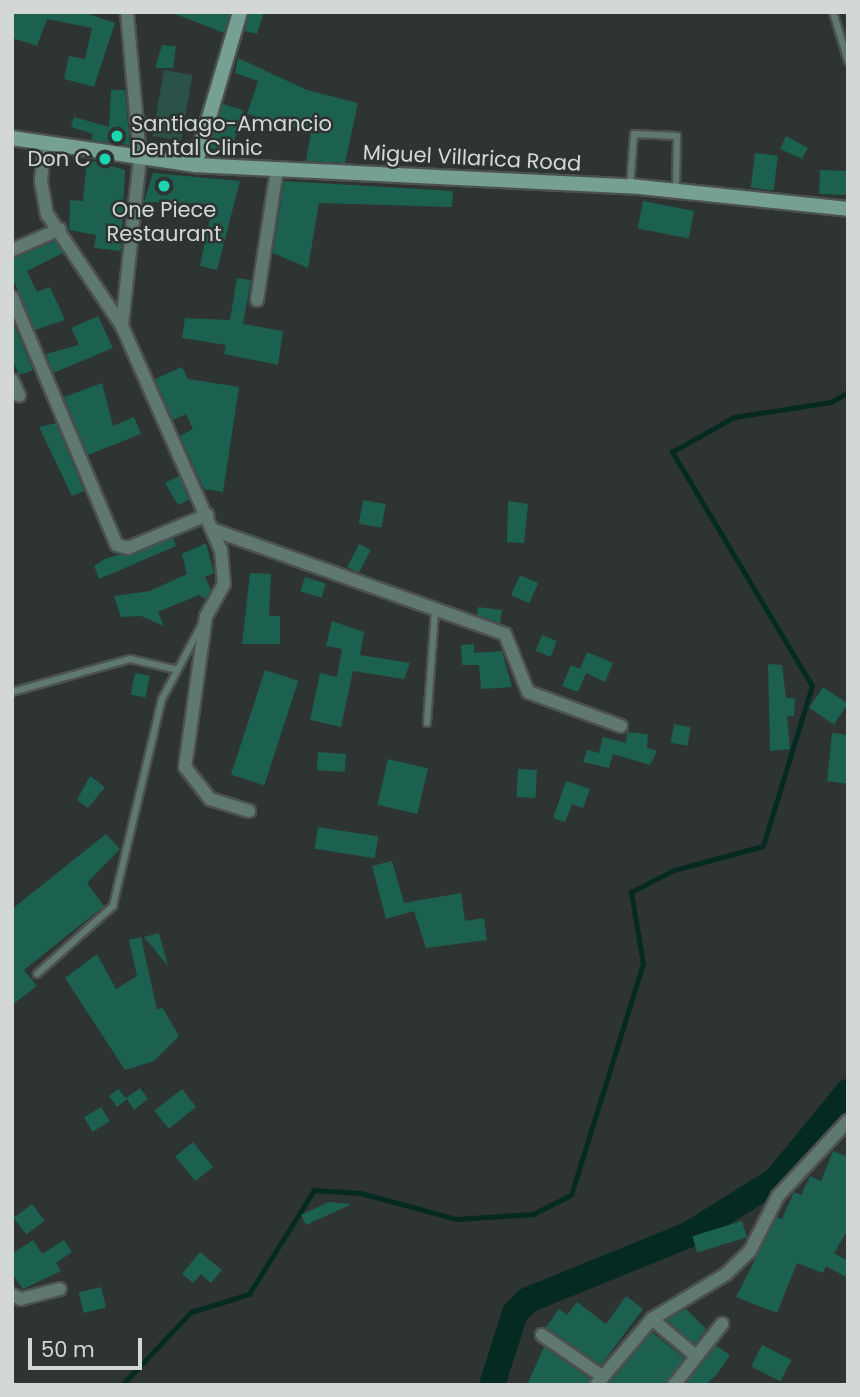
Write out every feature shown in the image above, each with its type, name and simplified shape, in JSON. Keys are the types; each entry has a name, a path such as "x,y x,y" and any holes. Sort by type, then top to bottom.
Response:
{"main road":[{"path":"195,165 240,12"},
{"name":"Miguel Villarica Road","path":"12,138 195,165 630,186 848,209"}],"street":[{"path":"122,327 141,158 127,12"},
{"path":"45,142 41,197 122,327 214,530 226,576 206,617 185,767 210,799 249,811"},
{"path":"257,300 276,170"},
{"path":"12,250 60,229"},
{"path":"12,297 117,545 128,548 207,515"},
{"path":"12,380 19,395"},
{"path":"214,530 435,612 505,634 528,692 621,726"},
{"path":"542,1335 599,1381 652,1319 726,1274 750,1251 778,1196 848,1121"},
{"path":"12,1295 21,1299 60,1289"},
{"path":"652,1319 696,1356"},
{"path":"674,1385 722,1324"}],"lane":[{"path":"833,12 848,61"},
{"path":"630,186 634,134 677,136 677,191"},
{"path":"427,723 435,612"},
{"path":"37,974 113,906 174,669 206,617"},
{"path":"12,692 130,659 174,669"}],"green space":[{"path":"164,70 193,75 181,141 152,136"}],"building":[{"path":"12,12 83,12 115,23 94,87 64,79 69,56 85,59 92,28 47,19 37,46 12,38"},
{"path":"170,12 230,12 224,33"},
{"path":"249,12 264,12 257,34 245,31"},
{"path":"162,45 176,46 173,68 155,68"},
{"path":"238,58 307,90 358,103 345,163 306,161 311,132 247,114 258,81 235,73"},
{"path":"111,90 125,90 130,145 91,140 93,134 71,127 74,117 109,127"},
{"path":"223,104 244,111 230,155 209,148"},
{"path":"786,136 808,148 802,159 780,149"},
{"path":"755,153 778,156 774,191 751,188"},
{"path":"87,159 125,170 121,251 94,248 96,235 69,230 70,200 83,201"},
{"path":"820,170 848,171 847,195 819,194"},
{"path":"153,173 240,181 217,270 200,266 213,204 144,202"},
{"path":"284,181 453,191 452,207 319,203 308,268 273,253"},
{"path":"643,201 694,211 689,238 638,228"},
{"path":"55,241 63,253 27,271 37,292 50,287 65,320 35,330 12,277 12,259"},
{"path":"237,278 251,280 243,324 283,331 278,365 224,354 226,345 182,338 185,318 230,320"},
{"path":"98,316 113,348 53,373 46,354 79,345 71,328"},
{"path":"12,320 33,370 19,375 12,359"},
{"path":"182,367 188,379 239,387 223,492 204,489 180,436 193,429 186,414 173,420 155,379"},
{"path":"102,383 113,426 134,417 141,434 88,455 64,397"},
{"path":"56,423 84,491 72,496 39,427"},
{"path":"179,476 189,500 178,505 165,483"},
{"path":"363,500 386,504 381,528 359,524"},
{"path":"508,501 528,504 524,543 507,542"},
{"path":"173,538 176,546 99,579 94,566 105,559"},
{"path":"206,543 214,573 205,577 211,590 205,599 199,595 158,612 164,626 141,616 121,617 114,596 150,591 187,574 182,554"},
{"path":"359,544 371,550 359,573 347,567"},
{"path":"250,573 271,574 269,616 280,616 280,644 242,644"},
{"path":"520,575 538,583 529,603 511,595"},
{"path":"305,577 326,584 321,598 300,591"},
{"path":"478,607 502,610 500,623 477,615"},
{"path":"332,621 364,632 360,655 410,663 404,679 353,671 341,727 310,720 320,673 337,677 342,649 326,646"},
{"path":"542,635 557,641 550,657 536,651"},
{"path":"474,644 474,653 502,651 512,687 481,689 479,665 462,665 461,645"},
{"path":"587,652 613,663 605,682 586,673 578,692 562,686 571,665 580,669"},
{"path":"768,664 782,665 786,698 795,698 794,716 787,716 790,749 770,751"},
{"path":"265,670 298,681 264,785 231,775"},
{"path":"135,673 150,676 146,697 131,695"},
{"path":"823,687 848,704 834,725 809,708"},
{"path":"674,724 691,727 687,746 671,743"},
{"path":"627,732 648,734 647,748 657,751 650,765 613,754 609,768 583,762 587,750 599,753 603,737 626,743"},
{"path":"832,733 848,735 848,784 827,781"},
{"path":"318,752 346,754 345,772 317,770"},
{"path":"388,759 428,768 417,814 377,805"},
{"path":"518,769 537,770 536,798 517,797"},
{"path":"90,776 105,787 88,808 77,800"},
{"path":"566,781 590,789 583,808 572,804 565,822 553,818"},
{"path":"318,827 378,837 375,858 315,849"},
{"path":"106,834 120,849 87,883 104,906 24,970 37,986 12,1005 12,909"},
{"path":"392,861 404,903 461,893 465,921 484,918 487,940 426,948 414,911 386,919 372,866"},
{"path":"159,933 168,966 144,937"},
{"path":"141,937 157,1010 162,1007 179,1036 154,1061 125,1070 65,978 97,954 116,989 137,976 129,940"},
{"path":"140,1088 148,1099 134,1110 127,1099 117,1107 109,1096 118,1089 126,1098"},
{"path":"182,1089 196,1107 169,1129 154,1111"},
{"path":"101,1107 110,1122 93,1132 84,1117"},
{"path":"193,1142 213,1167 195,1181 175,1156"},
{"path":"833,1151 848,1157 848,1230 834,1253 848,1261 848,1278 826,1266 823,1273 797,1263 777,1313 736,1297 777,1217 782,1219 794,1192 801,1195 810,1176 821,1181"},
{"path":"329,1202 352,1204 306,1225 301,1215"},
{"path":"32,1204 45,1221 26,1235 14,1218"},
{"path":"742,1221 747,1237 697,1252 692,1236"},
{"path":"33,1240 42,1254 64,1240 72,1252 56,1263 61,1271 23,1289 12,1274 12,1254"},
{"path":"200,1252 222,1270 211,1283 201,1274 193,1283 182,1274"},
{"path":"101,1287 106,1307 84,1313 79,1293"},
{"path":"626,1296 643,1309 601,1365 546,1327 559,1309 567,1315 577,1302 606,1324"},
{"path":"686,1309 706,1329 695,1344 667,1320"},
{"path":"652,1332 684,1358 665,1385 608,1385"},
{"path":"762,1345 791,1360 781,1381 751,1366"},
{"path":"716,1346 730,1355 717,1374 706,1385 685,1385"},
{"path":"544,1347 590,1379 587,1385 527,1385"}],"waterway":[{"path":"122,1385 191,1312 249,1294 314,1190 361,1193 457,1219 533,1214 571,1195 643,964 631,892 674,870 763,846 812,686 672,452 734,417 831,402 848,392"},
{"path":"492,1385 515,1313 528,1300 688,1235 776,1180 848,1092"}],"place":[{"name":"Santiago-Amancio Dental Clinic","path":"117,136"},
{"name":"Don C","path":"105,159"},
{"name":"One Piece Restaurant","path":"164,186"}]}
